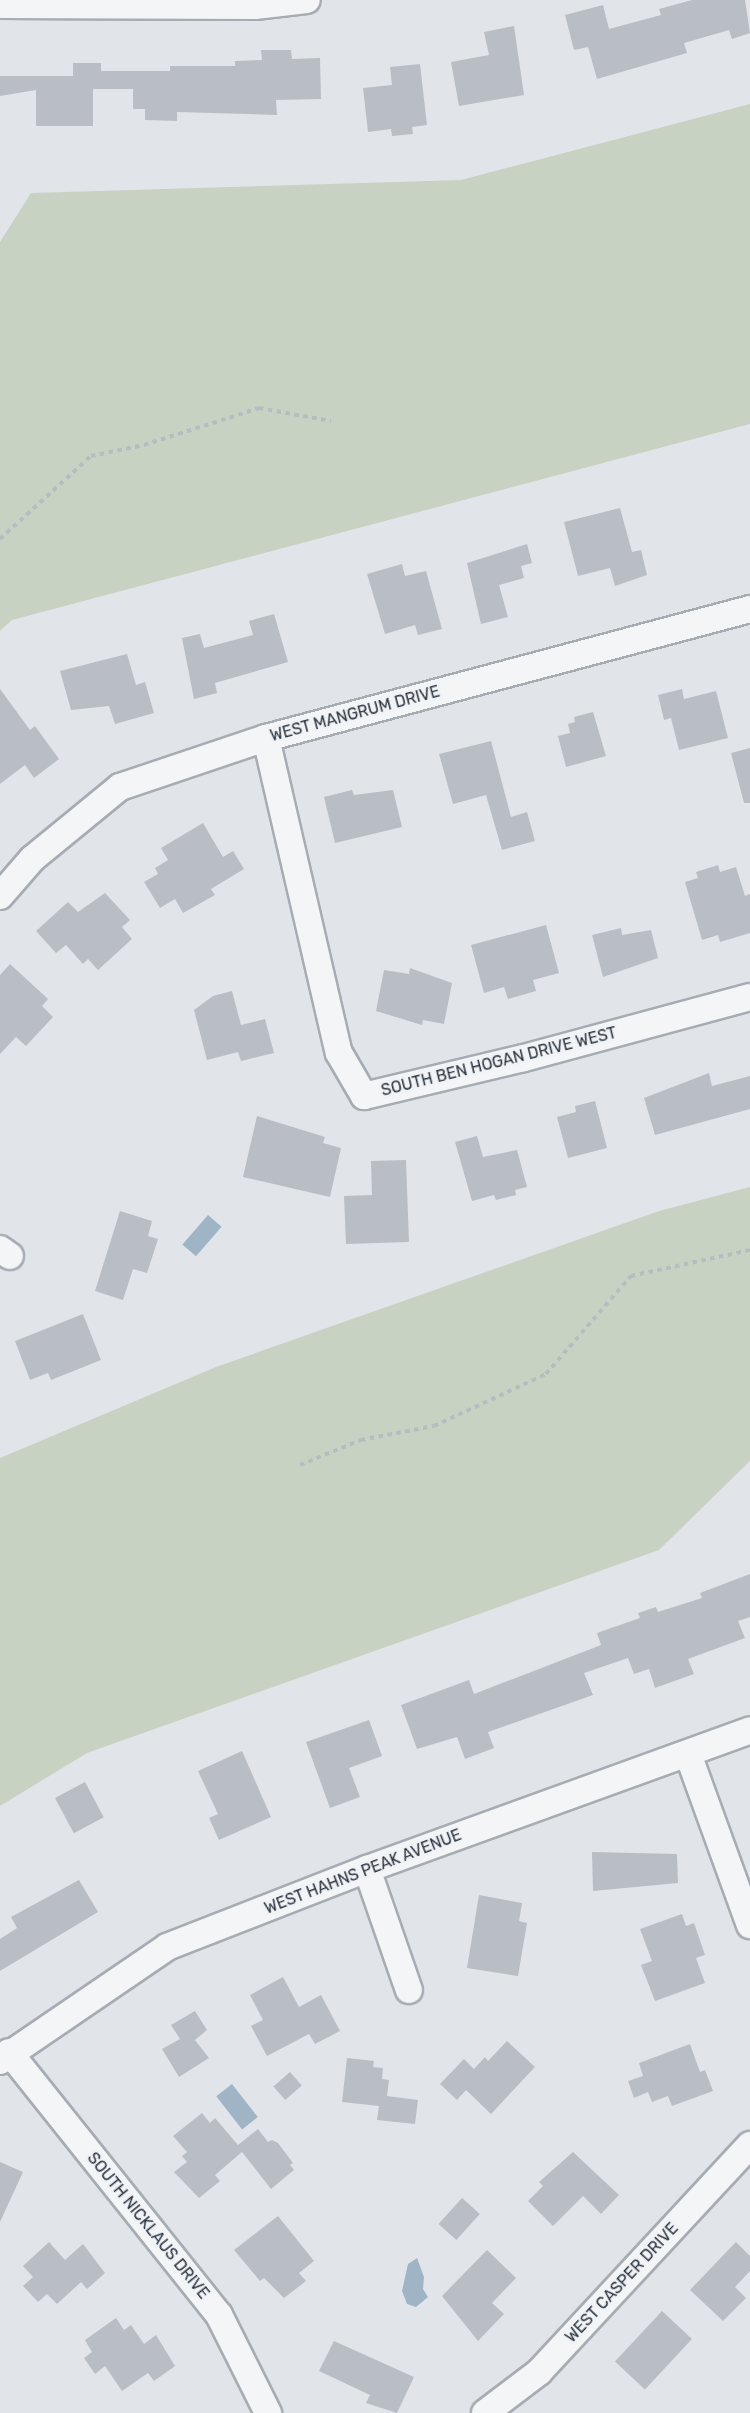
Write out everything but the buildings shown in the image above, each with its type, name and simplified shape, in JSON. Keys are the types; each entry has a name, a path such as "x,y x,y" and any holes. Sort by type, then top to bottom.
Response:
{"street":[{"path":"0,5 255,6 307,0"},
{"name":"WEST MANGRUM DRIVE","path":"0,896 32,859 120,787 266,738 750,609"},
{"name":"SOUTH BEN HOGAN DRIVE WEST","path":"266,738 339,1053 364,1096 524,1058 750,997"},
{"name":"WEST HAHNS PEAK AVENUE","path":"4,2056 167,1947 367,1869 750,1730"},
{"path":"688,1754 750,1925"},
{"path":"367,1869 410,1990"},
{"name":"SOUTH NICKLAUS DRIVE","path":"4,2056 219,2315 268,2413"},
{"name":"WEST CASPER DRIVE","path":"486,2413 539,2372 750,2145"}],"path":[{"path":"0,539 91,456 144,445 260,408 331,421"},
{"path":"300,1465 361,1440 434,1426 546,1374 631,1276 750,1250"}],"green space":[{"path":"750,104 750,424 12,620 0,631 0,242 31,193 461,180"},
{"path":"750,1187 750,1461 659,1550 87,1753 0,1806 0,1458 216,1367 659,1211"}],"water":[{"path":"208,1215 222,1227 196,1256 182,1244"},
{"path":"232,2084 258,2117 242,2129 216,2096"},
{"path":"417,2258 424,2277 423,2289 428,2297 416,2307 407,2304 402,2291 408,2264"}]}
